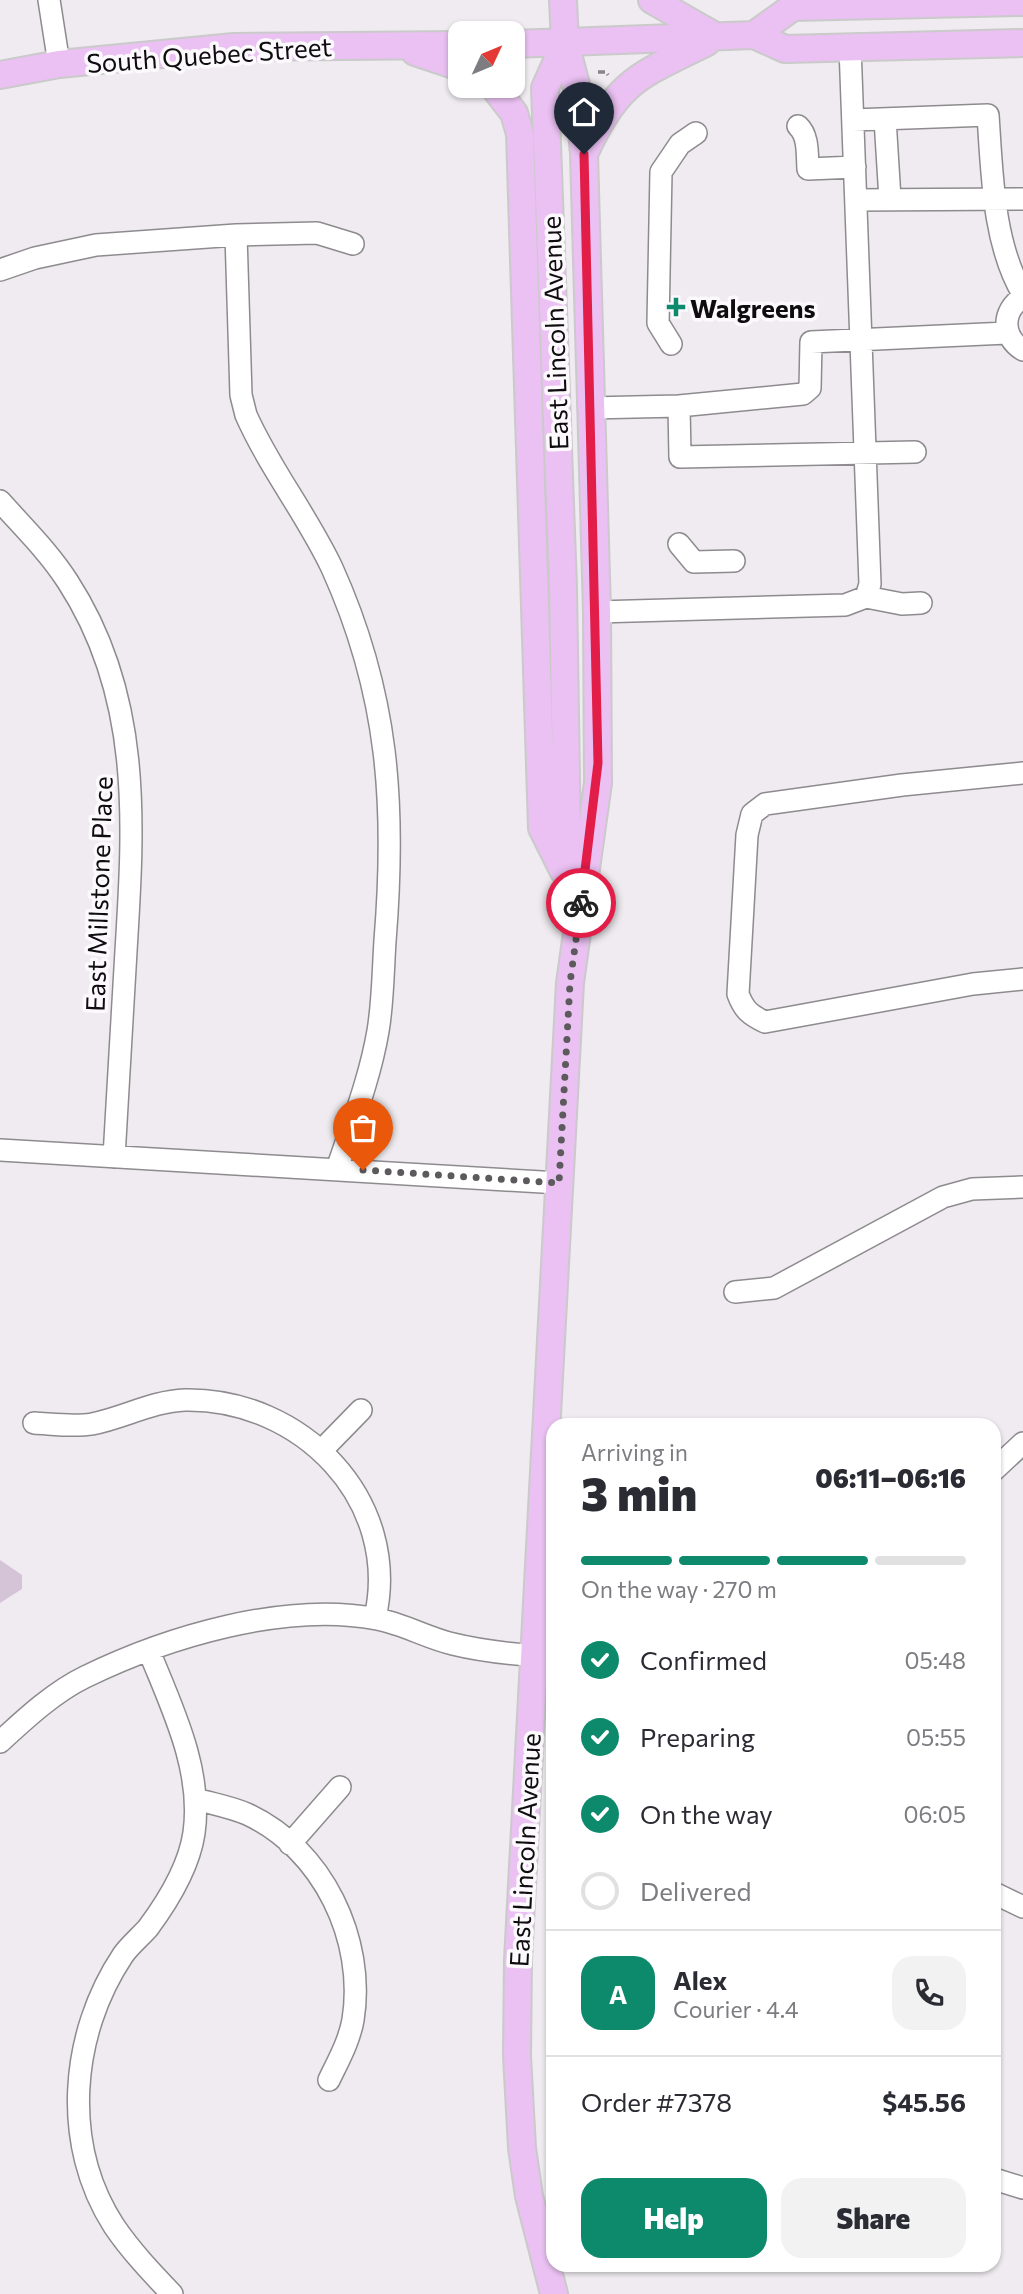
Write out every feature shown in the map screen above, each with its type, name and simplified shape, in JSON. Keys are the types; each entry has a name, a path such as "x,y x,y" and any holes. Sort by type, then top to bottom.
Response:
{"main road":[{"path":"563,0 565,43"},
{"path":"652,0 717,37"},
{"path":"754,35 793,7 1023,2"},
{"path":"525,44 754,35 785,49 1023,43"},
{"path":"584,154 608,106 620,91 650,71 717,37"},
{"name":"East Lincoln Avenue","path":"551,1418 559,1183 570,983 597,783 597,612 584,154 579,96 565,43"},
{"name":"East Lincoln Avenue","path":"565,43 545,88 559,488 570,983"},
{"path":"394,45 448,63"},
{"name":"South Quebec Street","path":"0,75 60,64 234,47 448,45"},
{"path":"502,98 514,113 520,134 542,828 567,877"},
{"path":"559,488 576,528 579,601 584,611 597,612"},
{"name":"East Lincoln Avenue","path":"546,1567 543,1656 518,1960 517,2056 522,2148 529,2196 546,2263"},
{"name":"East Lincoln Avenue","path":"548,2272 554,2294"}],"street":[{"path":"49,0 60,64"},
{"path":"850,47 870,584 866,597"},
{"path":"853,120 988,115 993,199 1012,275 1023,296 1008,312 1007,333 1023,350"},
{"path":"885,119 890,199"},
{"path":"798,126 803,131 806,143 808,169 855,167"},
{"path":"671,344 658,323 661,172 680,144 696,133"},
{"path":"856,200 1023,199"},
{"path":"0,270 35,258 96,245 236,234 317,233 353,244"},
{"path":"236,234 241,395 246,415 332,569 369,673 384,740 391,802 391,867 378,1030 371,1066 337,1168"},
{"path":"590,408 679,406 803,394 810,388 811,342 1007,333"},
{"path":"679,406 680,457 915,452"},
{"name":"East Millstone Place","path":"0,500 68,582 89,621 107,664 128,751 133,841 114,1157"},
{"path":"679,544 694,562 734,561"},
{"path":"597,612 845,606 866,597 902,604 921,603"},
{"path":"1023,774 902,785 765,804 752,814 747,835 741,909 738,994 743,1007 751,1016 765,1022 973,984 1023,979"},
{"path":"0,1150 559,1183"},
{"path":"735,1292 774,1288 943,1197 972,1189 1023,1186"},
{"path":"34,1423 89,1424 157,1404 185,1400 261,1412 281,1422 321,1451 359,1499 377,1547 381,1592 375,1618"},
{"path":"321,1451 361,1410"},
{"path":"1001,1463 1023,1443"},
{"path":"0,1741 82,1678 149,1651 234,1625 271,1618 310,1615 375,1618 405,1626 451,1644 543,1656"},
{"path":"149,1651 184,1737 196,1799 194,1835 183,1869 168,1899 124,1953 108,1980 82,2045 77,2078 78,2112 85,2150 99,2194 113,2223 138,2259 172,2294"},
{"path":"290,1844 340,1787"},
{"path":"196,1799 247,1814 290,1844 313,1868 332,1895 344,1923 352,1958 353,2020 347,2043 329,2080"},
{"path":"1001,1896 1023,1907"},
{"path":"1001,2181 1023,2188"}],"shaded area":[{"path":"0,1560 22,1575 22,1589 0,1603"}],"way so far":[{"path":"363,1170 559,1183 570,983 581,903"}],"place":[{"name":"Walgreens","path":"676,307"}],"route":[{"path":"581,903 598,763 597,612 584,154"}]}
